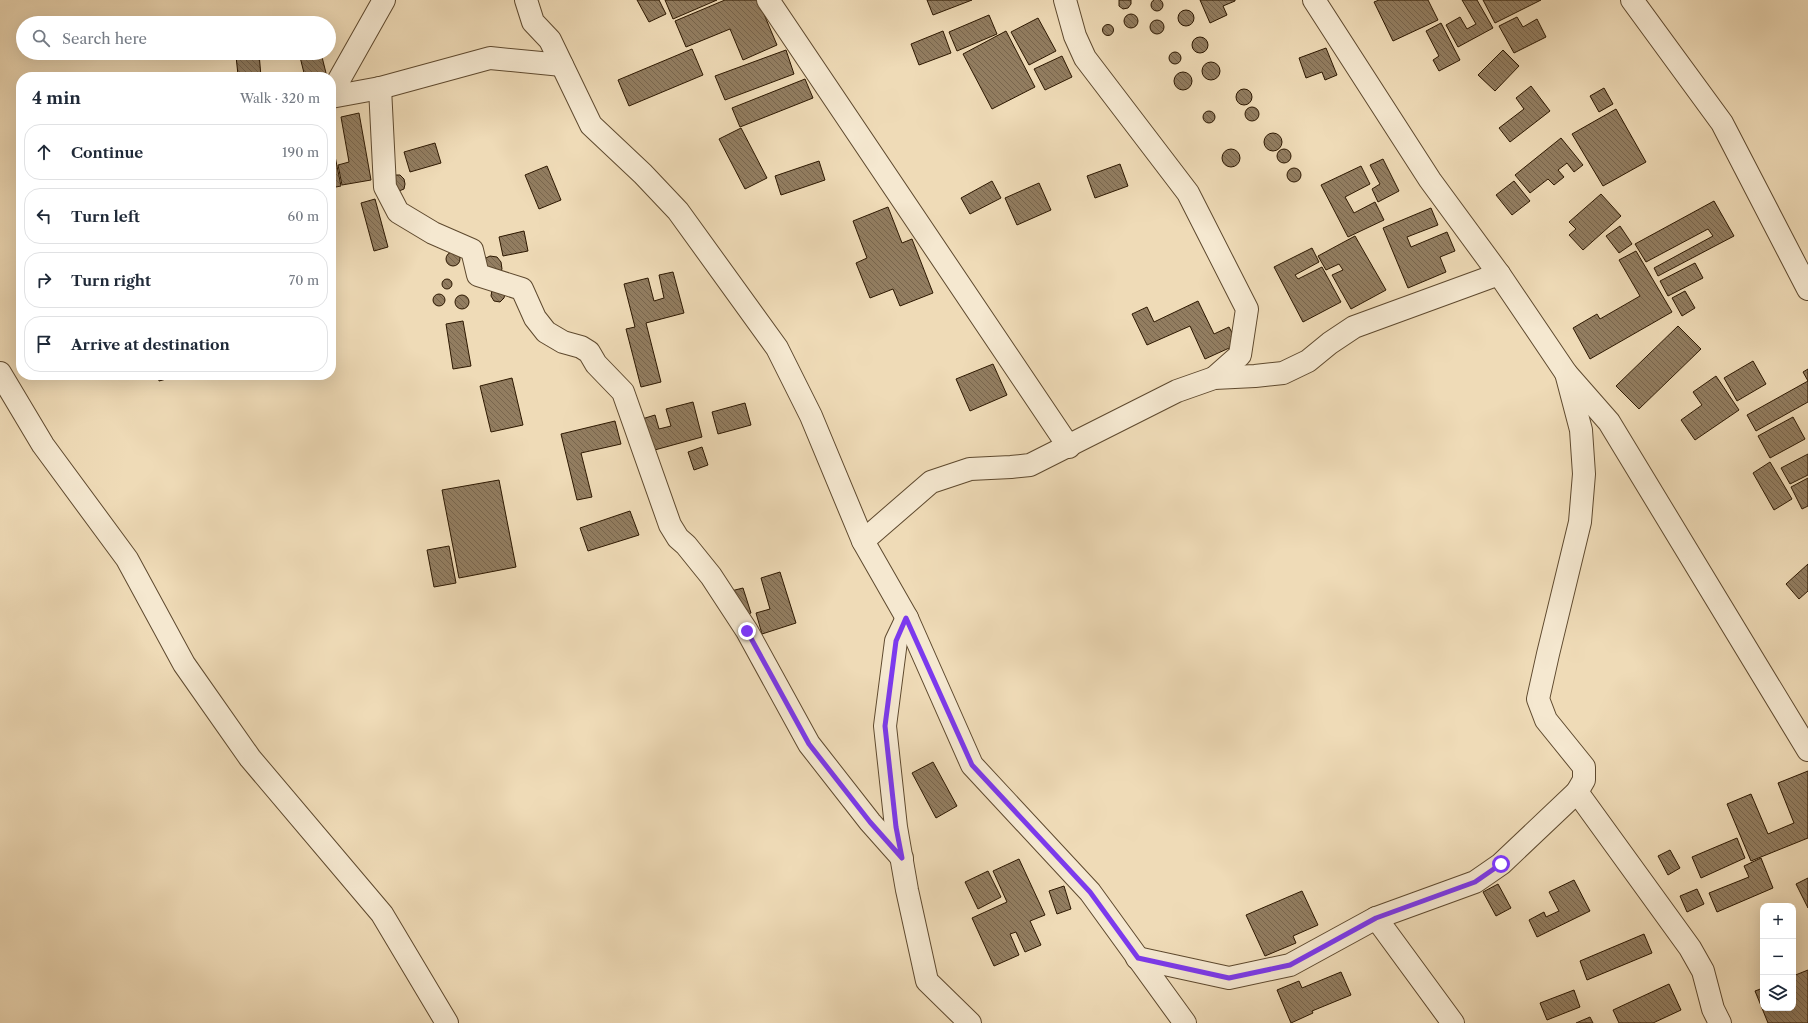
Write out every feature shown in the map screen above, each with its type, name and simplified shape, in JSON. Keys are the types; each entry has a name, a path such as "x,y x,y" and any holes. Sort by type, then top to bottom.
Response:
{"street":[{"path":"336,86 384,0"},
{"path":"526,0 533,22 550,40 591,125 643,174 678,211 777,348 811,416 863,541 906,618 972,765 1090,892 1185,1023"},
{"path":"768,0 1069,447"},
{"path":"1065,0 1075,36 1085,58 1188,193 1247,309 1240,355 1214,378"},
{"path":"1314,0 1430,180 1499,274 1566,373 1609,422 1808,750"},
{"path":"1632,0 1722,123 1807,284"},
{"path":"336,94 380,88 490,58 562,65"},
{"path":"380,88 385,187 398,212 433,233 472,250 478,275 522,289 535,318 546,332 563,342 581,347 589,352 596,364 623,392 670,525 678,538 686,545 711,576 747,631 809,744 870,822 902,858"},
{"path":"863,541 931,482 970,469 1030,465 1069,447 1177,391 1214,378 1283,373 1308,361 1330,343 1354,327 1499,274"},
{"path":"0,373 43,445 127,560 184,664 250,758 382,914 447,1023"},
{"path":"1138,958 1229,978 1290,965 1376,918 1475,882 1501,864 1577,792 1584,780 1584,767 1546,720 1538,699 1580,522 1584,474 1581,430 1566,373"},
{"path":"906,618 896,641 885,726 896,827 907,890 927,982 970,1023"},
{"path":"1577,792 1690,948 1703,971 1712,1009 1720,1023"},
{"path":"1376,918 1453,1023"}],"building":[{"path":"1159,-1 1162,0 1162,10 1155,11 1152,10 1151,3 1152,0"},
{"path":"637,0 659,0 666,14 649,22"},
{"path":"665,0 717,0 673,19"},
{"path":"725,0 758,0 777,45 743,60 730,29 686,47 675,21"},
{"path":"927,0 972,0 933,15"},
{"path":"1119,0 1131,0 1131,4 1128,8 1123,9 1119,6"},
{"path":"1200,0 1235,1 1223,6 1227,15 1210,23"},
{"path":"1379,0 1428,0 1438,20 1393,41 1374,2"},
{"path":"1462,0 1477,0 1493,28 1458,47 1446,25 1460,17 1467,29 1476,24"},
{"path":"1483,0 1541,0 1495,23"},
{"path":"1186,10 1193,15 1194,18 1189,25 1186,26 1179,21 1178,18 1183,11"},
{"path":"1131,14 1136,16 1138,21 1136,26 1131,28 1126,26 1124,21 1126,16"},
{"path":"989,15 997,34 957,51 949,32"},
{"path":"1517,17 1523,27 1537,19 1546,37 1514,53 1499,26"},
{"path":"1038,18 1056,51 1029,65 1011,32"},
{"path":"1154,20 1160,20 1164,24 1164,30 1160,34 1154,34 1150,30 1150,24"},
{"path":"1441,23 1460,60 1439,71 1433,60 1439,56 1426,31"},
{"path":"1108,24 1112,26 1114,30 1112,34 1108,36 1104,34 1102,30 1104,26"},
{"path":"943,31 951,53 919,65 911,44"},
{"path":"1006,31 1035,87 992,109 963,54"},
{"path":"1200,37 1207,42 1208,45 1203,52 1200,53 1193,48 1192,45 1197,38"},
{"path":"1326,48 1337,75 1325,80 1322,72 1306,78 1299,58"},
{"path":"692,49 703,75 629,106 618,80"},
{"path":"786,50 794,74 725,100 715,76"},
{"path":"1503,50 1519,66 1495,91 1478,75"},
{"path":"1173,52 1177,52 1181,58 1177,64 1173,64 1169,60 1169,56"},
{"path":"1062,56 1072,77 1045,90 1034,69"},
{"path":"236,60 260,60 261,72 238,72"},
{"path":"301,60 323,60 326,72 304,72"},
{"path":"1207,62 1215,62 1220,67 1218,78 1215,80 1207,80 1202,75 1202,67"},
{"path":"1183,72 1187,73 1191,77 1191,85 1187,89 1183,90 1179,89 1175,85 1174,81 1175,77 1179,73"},
{"path":"805,79 813,98 740,127 732,108"},
{"path":"1531,86 1550,111 1510,142 1499,128 1524,109 1516,98"},
{"path":"1604,88 1613,104 1599,112 1590,96"},
{"path":"1244,89 1251,94 1252,97 1247,104 1244,105 1237,100 1236,97 1241,90"},
{"path":"1249,107 1255,107 1259,111 1259,117 1255,121 1249,121 1245,117 1245,111"},
{"path":"1616,109 1646,162 1603,186 1572,134"},
{"path":"1207,111 1211,111 1215,117 1211,123 1207,123 1203,119 1203,115"},
{"path":"359,113 371,180 342,185 338,165 349,162 341,117"},
{"path":"741,128 767,178 745,189 719,139"},
{"path":"1273,133 1279,136 1282,142 1279,148 1273,151 1267,148 1264,142 1267,136"},
{"path":"1561,138 1583,165 1574,172 1567,163 1558,170 1564,177 1554,185 1548,179 1530,193 1515,175"},
{"path":"435,143 441,163 410,172 404,152"},
{"path":"1231,149 1237,152 1240,158 1237,164 1231,167 1225,164 1222,158 1225,152"},
{"path":"1284,149 1289,151 1291,156 1289,161 1284,163 1279,161 1277,156 1279,151"},
{"path":"1383,159 1399,191 1378,202 1372,189 1380,184 1370,165"},
{"path":"336,161 341,186 336,187"},
{"path":"819,161 825,180 781,195 775,176"},
{"path":"1120,164 1128,186 1095,198 1087,176"},
{"path":"547,166 561,200 539,209 525,175"},
{"path":"1361,166 1370,184 1345,197 1354,213 1375,202 1384,220 1348,237 1321,185"},
{"path":"1294,168 1299,170 1301,175 1299,180 1294,182 1289,180 1287,175 1289,170"},
{"path":"395,175 400,175 404,179 404,189 399,191 391,178"},
{"path":"992,181 1001,198 970,214 961,198"},
{"path":"1514,181 1530,201 1512,215 1496,195"},
{"path":"1039,183 1051,210 1017,225 1005,198"},
{"path":"1601,194 1621,216 1583,250 1569,235 1576,229 1569,222"},
{"path":"375,199 388,247 374,251 361,203"},
{"path":"1714,201 1734,236 1658,276 1654,268 1713,236 1708,229 1646,262 1635,244"},
{"path":"888,207 902,243 912,239 933,293 900,306 893,289 870,298 856,263 867,258 853,221"},
{"path":"1431,208 1438,225 1407,237 1411,247 1447,232 1455,251 1440,257 1446,272 1408,288 1383,228"},
{"path":"1620,226 1632,244 1619,253 1606,236"},
{"path":"524,231 528,251 503,256 499,237"},
{"path":"1355,236 1386,290 1351,309 1332,275 1343,270 1339,264 1326,270 1318,256"},
{"path":"1312,248 1319,262 1295,275 1298,279 1322,267 1341,302 1303,322 1274,267"},
{"path":"1636,251 1672,312 1590,359 1573,328 1597,314 1600,319 1640,296 1619,260"},
{"path":"453,252 458,254 460,259 458,264 453,266 448,264 446,259 448,254"},
{"path":"490,256 497,257 501,262 502,269 499,275 481,264 484,259"},
{"path":"1695,263 1703,278 1668,296 1660,281"},
{"path":"673,272 684,313 646,323 661,382 641,387 626,329 635,327 624,284 648,278 654,301 664,298 659,275"},
{"path":"445,279 449,279 451,280 451,288 445,289 442,286 442,282"},
{"path":"492,290 505,293 504,298 500,302 494,301 491,296"},
{"path":"1685,291 1695,308 1682,316 1672,298"},
{"path":"437,294 441,294 445,300 441,306 437,306 433,302 433,298"},
{"path":"459,295 465,295 469,299 469,305 465,309 459,309 455,305 455,299"},
{"path":"1198,301 1214,334 1229,327 1238,344 1205,359 1190,326 1147,345 1132,314 1147,307 1154,322"},
{"path":"463,321 471,366 453,369 446,324"},
{"path":"1678,326 1701,349 1639,409 1616,386"},
{"path":"1753,361 1766,384 1737,401 1724,378"},
{"path":"993,364 1007,395 970,411 956,379"},
{"path":"1808,369 1808,381 1803,372"},
{"path":"1716,376 1739,410 1695,440 1681,420 1702,405 1693,392"},
{"path":"512,378 523,425 491,432 480,386"},
{"path":"1808,381 1808,402 1756,431 1747,415"},
{"path":"693,402 702,437 651,451 642,419 655,415 659,429 671,426 666,409"},
{"path":"745,403 751,425 718,434 712,412"},
{"path":"1793,417 1805,439 1770,458 1758,436"},
{"path":"615,421 621,444 581,453 592,497 577,500 561,434"},
{"path":"702,447 708,465 694,470 688,452"},
{"path":"1808,454 1808,475 1790,484 1781,468"},
{"path":"1770,462 1792,499 1774,510 1753,473"},
{"path":"1808,478 1808,506 1802,509 1791,487"},
{"path":"499,480 516,567 459,578 442,490"},
{"path":"630,511 639,535 588,551 580,528"},
{"path":"449,546 456,583 434,587 427,550"},
{"path":"1808,564 1808,591 1799,599 1786,584"},
{"path":"780,572 796,623 762,634 756,613 770,609 761,578"},
{"path":"743,588 751,613 739,617 731,591"},
{"path":"933,762 957,806 936,818 912,773"},
{"path":"1808,771 1808,838 1751,861 1727,804 1751,794 1768,834 1794,823 1778,783"},
{"path":"1737,838 1745,858 1701,878 1692,857"},
{"path":"1670,850 1680,868 1668,875 1658,856"},
{"path":"1761,858 1773,888 1717,912 1709,893 1749,877 1744,866"},
{"path":"1019,859 1045,915 1030,921 1041,945 1025,952 1016,932 1010,934 1019,955 994,966 972,918 1007,902 993,871"},
{"path":"988,871 1001,897 978,909 965,882"},
{"path":"1808,878 1808,908 1796,884"},
{"path":"1574,880 1590,911 1537,937 1529,920 1544,912 1546,917 1559,911 1549,892"},
{"path":"1498,884 1511,908 1496,916 1483,892"},
{"path":"1064,886 1071,909 1057,914 1049,891"},
{"path":"1697,889 1704,904 1687,912 1680,896"},
{"path":"1302,891 1318,925 1293,936 1296,943 1265,956 1246,915"},
{"path":"1644,934 1652,953 1587,980 1580,961"},
{"path":"1808,970 1808,1023 1768,1023 1763,1011 1796,1011 1796,975"},
{"path":"1341,972 1351,995 1312,1011 1313,1013 1291,1023 1277,990 1299,981 1302,988"},
{"path":"1669,984 1681,1010 1653,1023 1619,1023 1613,1010"},
{"path":"1760,989 1760,1003 1755,991"},
{"path":"1574,990 1580,1007 1547,1020 1540,1003"},
{"path":"1590,1017 1593,1023 1576,1023"}],"route":[{"path":"747,631 778,690 809,744 852,797 870,822 902,858 896,827 885,726 896,641 906,618 972,765 1090,892 1138,958 1229,978 1290,965 1376,918 1475,882 1501,864"}]}
